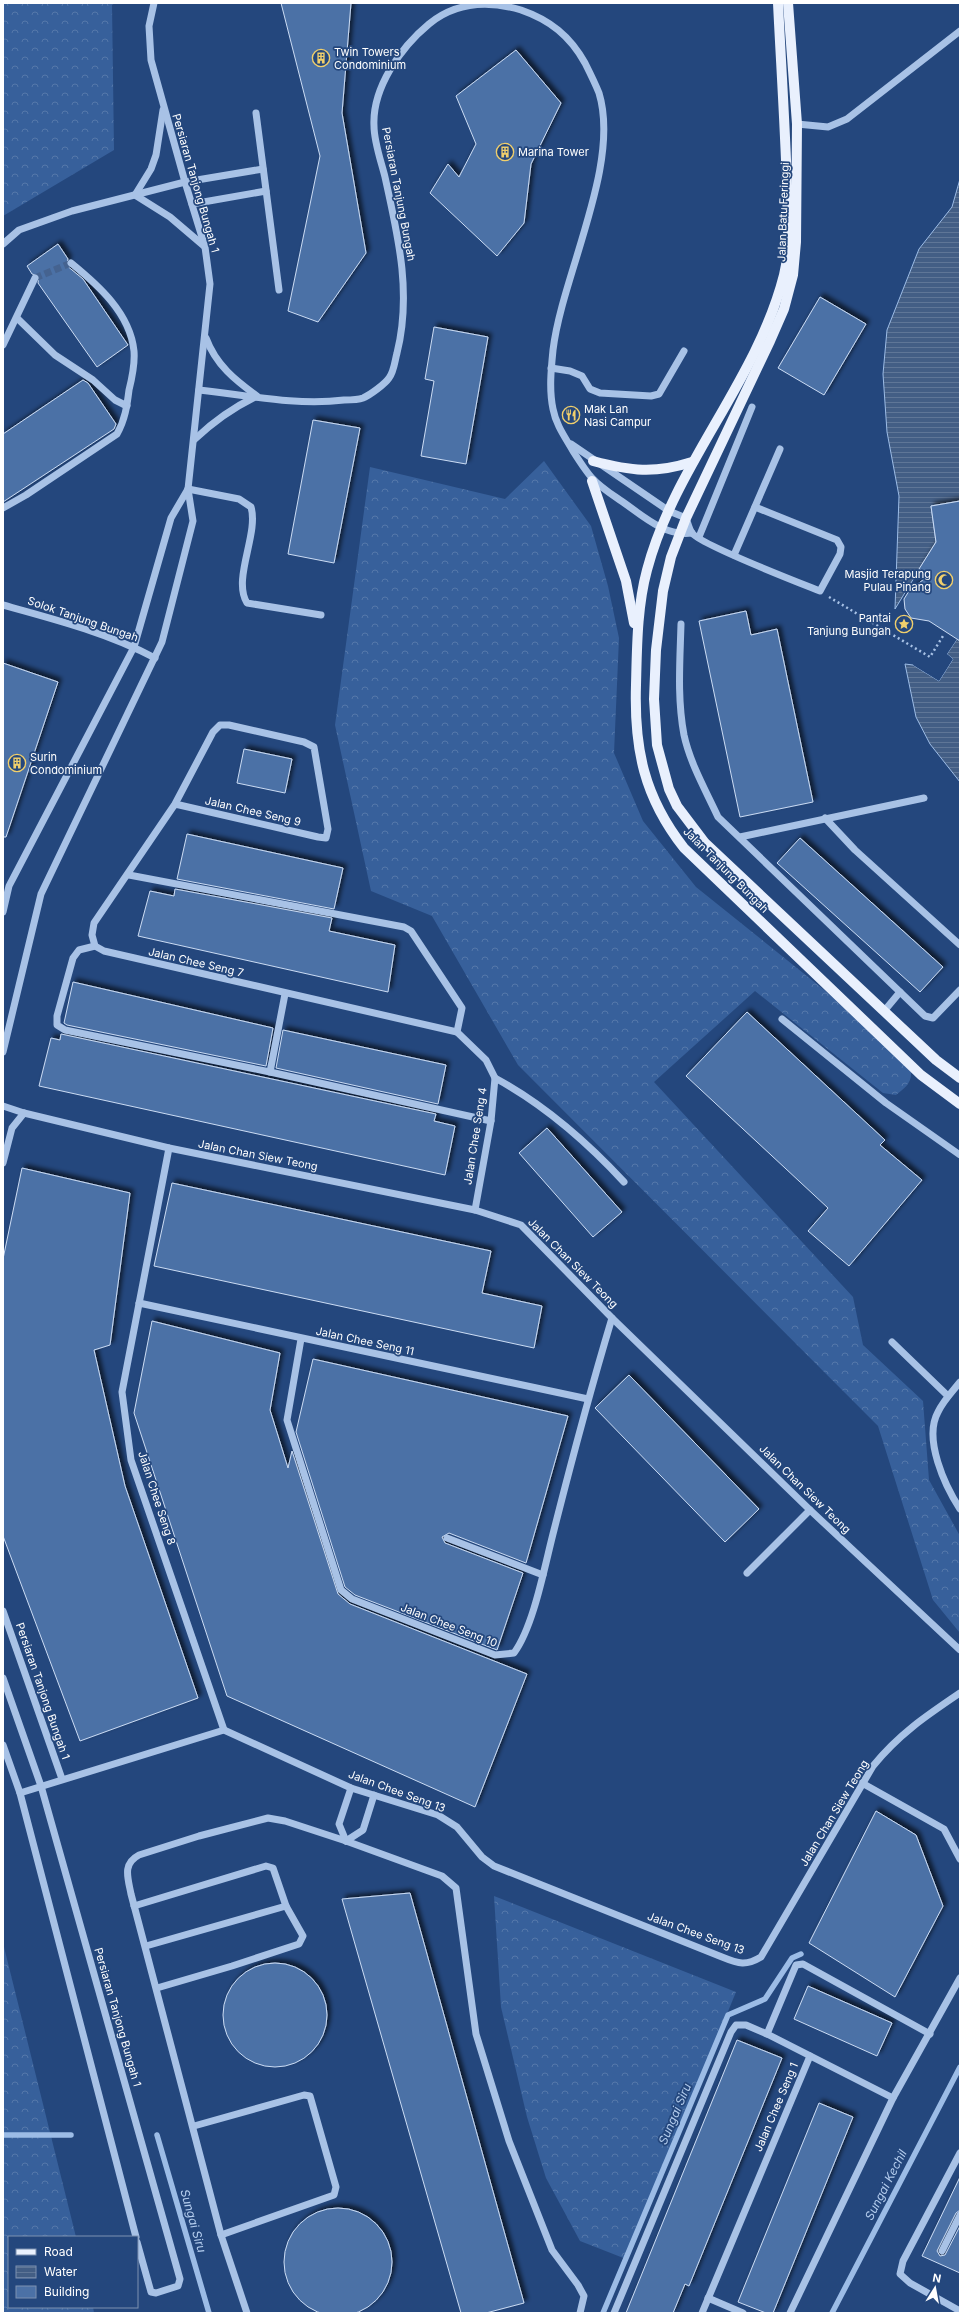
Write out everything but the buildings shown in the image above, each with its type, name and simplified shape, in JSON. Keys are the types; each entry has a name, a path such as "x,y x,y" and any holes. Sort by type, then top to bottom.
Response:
{"main road":[{"name":"Jalan Batu Feringgi","path":"662,528 692,462 739,382 774,310 785,272 788,239 786,162 778,3"},
{"name":"Jalan Batu Feringgi","path":"686,518 770,341 788,295 793,275 796,242 797,124 788,3"},
{"path":"593,461 626,470 646,472 672,469 692,462"},
{"path":"592,481 626,581 637,649"},
{"name":"Jalan Tanjung Bungah","path":"686,518 671,557 663,591 656,650 654,699 657,745 669,789 688,822 705,843 885,1010 936,1060 960,1078"},
{"name":"Jalan Tanjung Bungah","path":"662,528 647,570 639,612 635,710 638,747 650,793 668,828 684,848 921,1074 960,1104"}],"street":[{"name":"Persiaran Tanjong Bungah 1","path":"3,1052 42,894 162,642 193,521 188,490 195,439 210,284 205,247 151,60 149,26 154,3"},
{"name":"Persiaran Tanjung Bungah","path":"199,390 321,403 363,398 390,377 401,337 405,295 401,254 374,125 377,97 388,74 406,45 446,11 466,3 493,4 517,8 554,25 568,38 580,54 600,95 603,141 599,171 592,205 560,309 551,368 550,389 553,411 560,430 592,481 662,528 679,535"},
{"path":"797,124 828,127 847,119 960,31"},
{"path":"135,195 151,169 156,155 164,108"},
{"path":"256,113 279,290"},
{"path":"3,244 19,230 72,211 185,182 263,169"},
{"path":"192,204 266,191"},
{"path":"135,195 170,217 205,247"},
{"path":"3,508 26,496 117,434 123,423 127,406 134,350 127,326 104,290 71,263"},
{"path":"3,345 35,278"},
{"path":"17,318 55,356 93,380 115,400 127,406"},
{"path":"195,439 208,426 236,406 257,396 234,378 220,364 212,352 205,336"},
{"path":"551,368 570,371 582,376 590,388 600,394 651,396 659,394 684,350"},
{"path":"696,535 752,407"},
{"name":"Persiaran Tanjung Bungah","path":"567,441 593,461 669,511 686,518"},
{"path":"734,555 780,449"},
{"name":"Persiaran Tanjong Bungah 1","path":"3,912 9,886 134,647 171,518 188,490"},
{"path":"188,490 240,499 251,506 252,519 242,590 248,603 321,615"},
{"path":"679,535 696,535 734,555 820,591 840,554 841,547 837,540 755,507"},
{"path":"686,518 696,535"},
{"name":"Solok Tanjung Bungah","path":"3,605 134,647 155,658"},
{"path":"681,624 680,689 685,735 700,780 718,818 740,837 925,1016 933,1018 960,990"},
{"name":"Jalan Chee Seng 9","path":"220,725 229,725 304,742 314,748 317,758 328,829 326,838 175,804 213,732 220,725"},
{"path":"740,837 924,798"},
{"path":"175,804 94,923 92,935 95,946 80,950 72,958 57,1016 57,1025 65,1030 270,1072 491,1121"},
{"path":"825,818 855,850 960,945"},
{"path":"128,875 404,927 411,931 462,1008 457,1032"},
{"name":"Jalan Chee Seng 7","path":"95,946 112,953 285,994 457,1032"},
{"path":"885,1010 900,992"},
{"path":"270,1072 285,994"},
{"path":"782,1019 886,1104 960,1155"},
{"name":"Jalan Chee Seng 4","path":"457,1032 486,1060 495,1078 491,1121 475,1210"},
{"path":"495,1078 521,1092 575,1135 604,1160 624,1182"},
{"name":"Jalan Chan Siew Teong","path":"3,1106 24,1113 168,1148 475,1210 521,1225 612,1318 810,1510 960,1650"},
{"path":"3,1164 6,1139 16,1121 24,1113"},
{"name":"Jalan Chee Seng 8","path":"168,1148 122,1392 131,1460 194,1649 224,1730"},
{"name":"Jalan Chee Seng 11","path":"139,1303 301,1339 588,1398"},
{"name":"Jalan Chee Seng 10","path":"301,1339 287,1420 342,1590 352,1599 495,1655 514,1653 523,1641 542,1575 588,1398 612,1318"},
{"path":"892,1342 948,1396"},
{"path":"960,1382 948,1396 937,1413 934,1429 939,1468 951,1495 960,1509"},
{"path":"747,1573 810,1510"},
{"path":"447,1538 542,1575"},
{"name":"Persiaran Tanjong Bungah 1","path":"3,1611 62,1779"},
{"name":"Persiaran Tanjong Bungah 1","path":"3,1678 41,1786 180,2279 178,2286 156,2293 151,2292 138,2246"},
{"name":"Jalan Chan Siew Teong","path":"750,1964 761,1957 834,1836 862,1783 891,1744 910,1727 960,1693"},
{"path":"20,1793 224,1730"},
{"name":"Jalan Chee Seng 13","path":"224,1730 351,1788 438,1815 456,1827 482,1857 494,1866 735,1962 750,1964"},
{"path":"3,1745 20,1793 136,2236"},
{"path":"862,1783 944,1829 960,1859"},
{"path":"346,1841 339,1824 351,1788"},
{"path":"346,1841 363,1830 374,1795"},
{"path":"247,2313 221,2235 194,2126 134,1906 127,1875 127,1865 131,1859 199,1836 268,1818 346,1841 442,1876 456,1888 476,2034 509,2141 552,2250 578,2285 584,2296 580,2313"},
{"path":"134,1906 266,1866 273,1868 286,1906 303,1936 299,1944 157,1988"},
{"path":"146,1946 286,1906"},
{"path":"767,2034 796,1965 803,1964 930,2034"},
{"path":"790,2313 893,2098 960,1978"},
{"path":"614,2313 731,2032 736,2025 746,2025 810,2056"},
{"name":"Jalan Chee Seng 1","path":"702,2313 810,2056 893,2098"},
{"path":"194,2126 304,2095 310,2096 336,2187 334,2195 221,2235"},
{"path":"960,2153 903,2261 900,2274 910,2283 960,2311"},
{"path":"942,2251 960,2215"},
{"path":"708,2298 743,2313"}],"path":[{"path":"820,591 930,658 943,636"}],"green space":[{"path":"3,3 115,3 112,5 114,150 3,216"},
{"path":"544,461 591,526 608,586 619,638 614,753 643,821 696,887 828,993 911,1072 909,1083 896,1095 883,1093 755,991 654,1082 853,1297 863,1345 923,1401 929,1480 960,1536 960,1633 933,1600 878,1426 518,1065 432,916 371,891 335,725 370,467 505,499"},
{"path":"494,1896 736,1992 626,2259 580,2241 546,2178 527,2117 501,2007"},
{"path":"3,1943 76,2236 8,2236 8,2308 93,2308 94,2313 3,2313"}],"water":[{"path":"960,179 960,501 931,506 936,542 895,609 899,496 887,432 883,374 887,330 919,249 952,207"},
{"path":"957,639 960,641 960,782 930,744 916,717 905,664 913,665 939,681 953,659 947,654"}],"pier":[{"path":"955,637 960,638 960,641 957,639 947,654 953,659 939,681 913,665 914,663 939,678 951,660 945,654"}],"waterway":[{"name":"Sungai Siru","path":"603,2313 728,2015 765,1999 792,1958 801,1954"},
{"name":"Sungai Kechil","path":"832,2313 960,2067"},
{"name":"Sungai Siru","path":"3,2135 71,2135"},
{"name":"Sungai Siru","path":"157,2135 209,2313"}],"tunnel":[{"path":"35,278 71,263"}],"place":[{"name":"Twin Towers Condominium","path":"321,58"},
{"name":"Marina Tower","path":"505,152"},
{"name":"Mak Lan Nasi Campur","path":"571,415"},
{"name":"Masjid Terapung Pulau Pinang","path":"944,580"},
{"name":"Pantai Tanjung Bungah","path":"904,624"},
{"name":"Surin Condominium","path":"17,763"}]}
